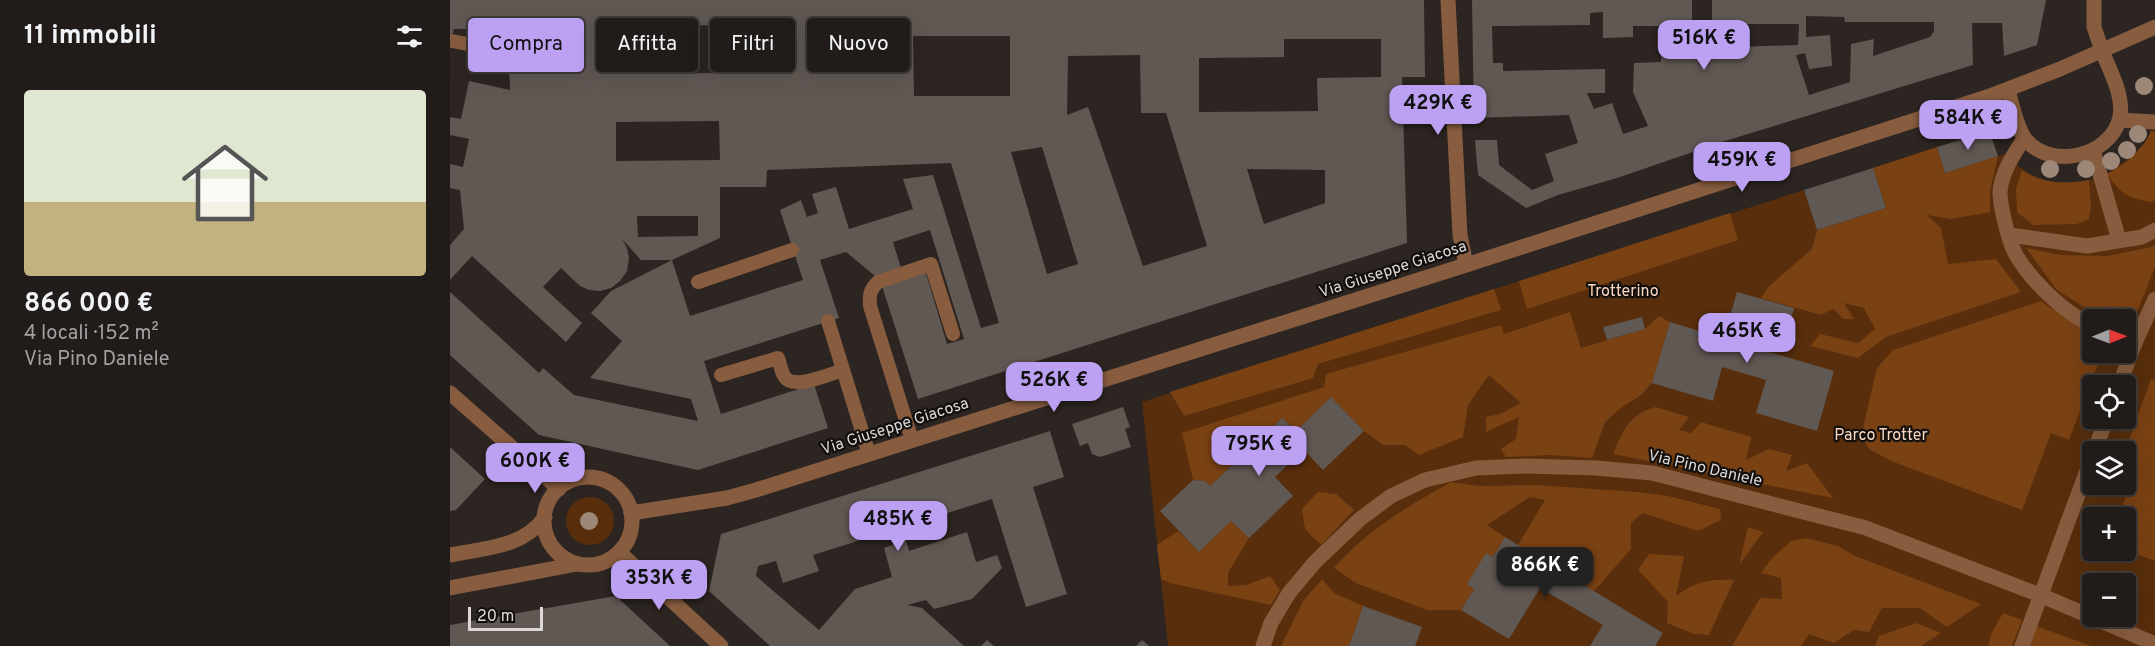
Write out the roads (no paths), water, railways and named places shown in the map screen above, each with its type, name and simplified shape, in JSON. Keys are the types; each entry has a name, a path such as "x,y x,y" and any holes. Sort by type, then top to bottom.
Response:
{"street":[{"path":"1448,0 1460,235 1466,265"},
{"path":"2008,90 2024,139 2039,151 2051,155 2079,155 2093,150 2112,133 2119,120 2119,101 2115,83 2094,27 2094,0"},
{"name":"Via Giuseppe Giacosa","path":"631,513 727,498 1466,265 2008,90 2155,27"},
{"path":"2119,120 2155,122"},
{"path":"2024,139 2011,159 2000,192 2004,218 2015,253 2045,293 2082,318"},
{"path":"2093,150 2119,240"},
{"path":"2010,235 2087,246 2142,237 2155,230"},
{"path":"2136,331 2155,299"},
{"path":"450,393 559,489"},
{"name":"Via Pino Daniele","path":"1263,646 1271,623 1289,593 1316,562 1360,519 1391,496 1425,480 1476,468 1525,466 1596,468 1652,473 1866,528 2040,595 2155,644"},
{"path":"450,555 517,541 538,526 559,489 578,479 600,479 618,490 628,503 631,513 630,535 619,552 600,564 577,564 450,588"},
{"path":"2022,646 2082,484"},
{"path":"545,517 546,533 554,548 566,559 577,564"},
{"path":"619,552 721,646"}],"lane":[{"path":"452,41 468,44"},
{"path":"698,282 792,249"},
{"path":"912,440 870,306 869,296 872,287 878,282 931,264 953,333"},
{"path":"828,321 869,454"},
{"path":"721,375 778,358 784,378 790,382 799,383 843,370"}],"park label":[{"name":"Trotterino","path":"1623,292"},
{"name":"Parco Trotter","path":"1881,436"}]}
